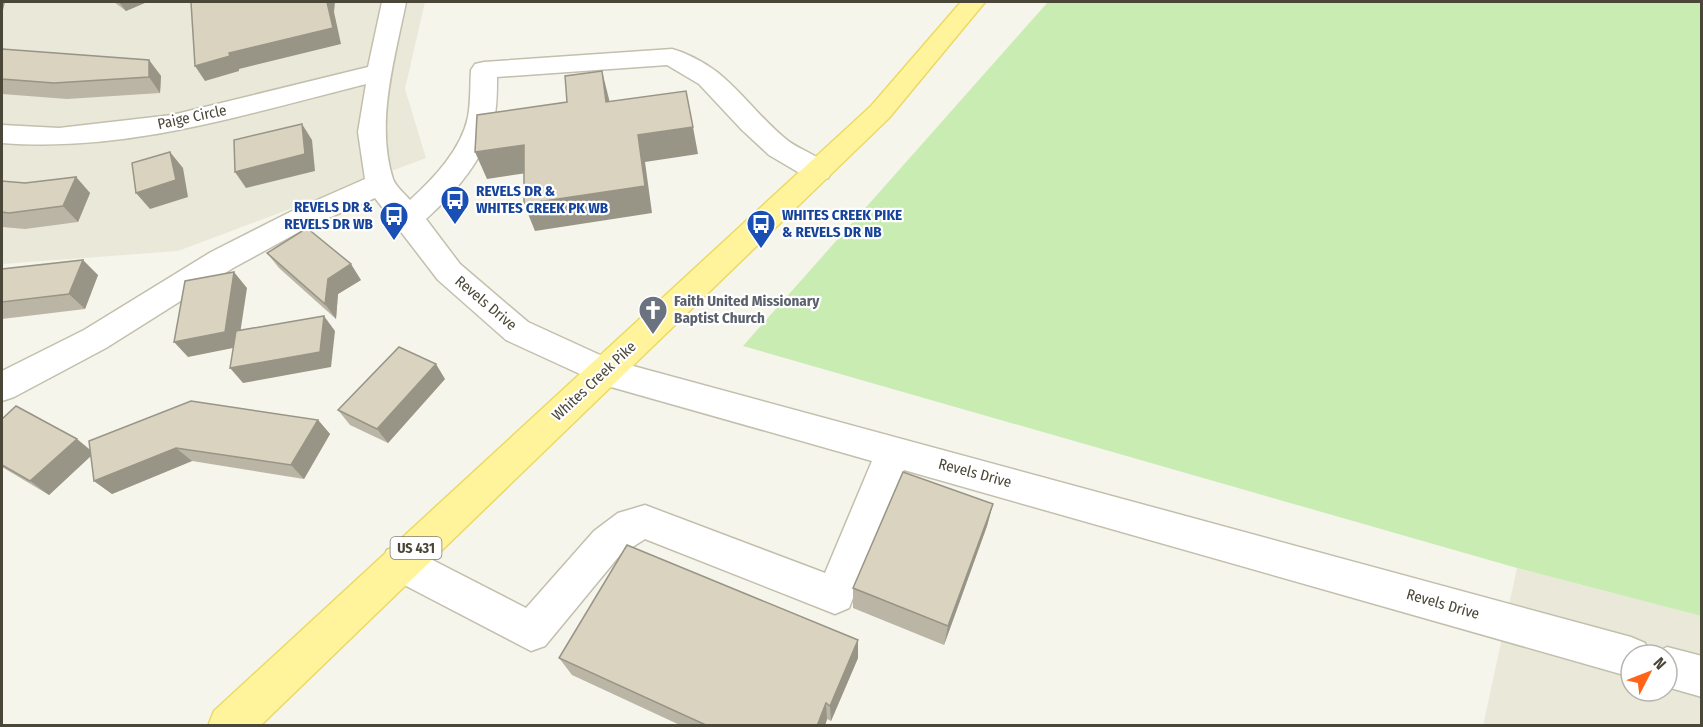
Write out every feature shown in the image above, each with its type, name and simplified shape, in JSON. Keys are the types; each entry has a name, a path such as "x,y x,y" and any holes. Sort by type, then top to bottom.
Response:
{"main road":[{"name":"Whites Creek Pike","path":"229,726 880,112 973,2"}],"street":[{"path":"2,387 95,339 222,260 300,219 380,184 372,132 380,72 394,2"},
{"path":"410,218 432,199 456,167 480,125 484,70 672,57 708,78 752,124 779,148 818,171"},
{"name":"Paige Circle","path":"2,134 59,137 172,124 380,72"},
{"name":"Revels Drive","path":"380,184 410,218 449,272 517,331 604,371 1619,654"},
{"path":"400,563 531,632 607,543 631,525 645,522 836,595 894,451"},
{"path":"1679,670 1701,676"}],"shaded area":[{"path":"2,2 425,2 405,89 426,158 178,251 2,264"},
{"path":"1517,568 1701,616 1701,725 1483,726"}],"green space":[{"path":"1048,2 1701,2 1701,616 1517,568 743,346"}],"building":[{"path":"191,2 327,2 333,28 229,53 230,56 195,66"},
{"path":"2,49 149,60 149,77 54,83 2,79"},
{"path":"602,71 606,102 686,91 693,127 638,135 645,186 524,204 524,145 475,152 477,115 567,102 565,76"},
{"path":"302,124 305,154 235,172 234,140"},
{"path":"170,152 176,180 136,193 132,163"},
{"path":"76,177 63,206 2,212 2,181 25,183"},
{"path":"307,228 351,264 328,279 325,304 267,253"},
{"path":"83,260 69,294 2,302 2,269"},
{"path":"234,272 225,332 174,342 185,281"},
{"path":"324,316 320,352 230,368 236,331"},
{"path":"399,347 436,364 377,429 338,410"},
{"path":"191,401 318,420 291,465 176,448 94,481 89,441"},
{"path":"16,406 77,439 30,481 2,465 2,419"},
{"path":"903,472 993,504 948,626 853,588"},
{"path":"627,545 858,640 830,706 826,703 817,726 708,726 559,658"}],"place":[{"name":"REVELS DR & WHITES CREEK PK WB","path":"455,226"},
{"name":"REVELS DR & REVELS DR WB","path":"394,242"},
{"name":"WHITES CREEK PIKE & REVELS DR NB","path":"761,250"},
{"name":"Faith United Missionary Baptist Church","path":"653,336"}]}
